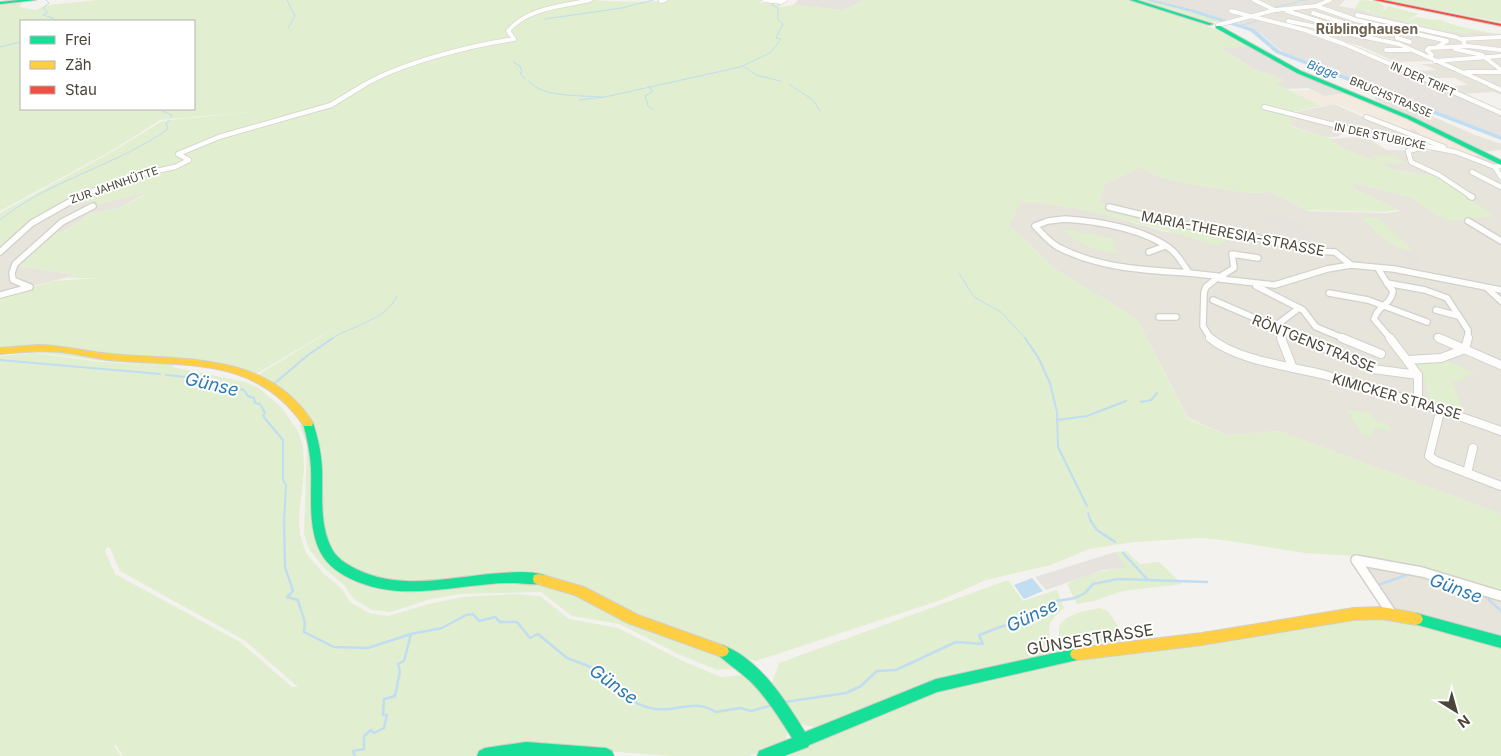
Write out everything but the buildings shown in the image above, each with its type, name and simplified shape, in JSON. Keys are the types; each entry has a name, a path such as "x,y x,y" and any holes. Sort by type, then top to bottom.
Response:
{"main road":[{"path":"0,3 22,0"},
{"path":"0,3 34,0"},
{"name":"BRUCHSTRASSE","path":"1132,0 1180,12 1218,25 1299,72 1412,119 1499,165"},
{"path":"1376,0 1501,25"},
{"path":"1383,0 1408,6"},
{"path":"0,351 50,348 114,357 173,361 235,372 266,383 287,396 308,422 316,441 316,516 319,534 326,551 338,566 357,578 378,585 399,588 517,577 542,580 569,587 597,599 634,620 713,646 745,666 774,697 803,742"},
{"name":"GÜNSESTRASSE","path":"765,756 936,686 1015,666 1093,650 1202,639 1353,614 1392,614 1501,642"},
{"path":"485,756 526,750 606,756"}],"street":[{"name":"ZUR JAHNHÜTTE","path":"0,252 40,217 79,194 150,170 182,165 189,160 178,154 202,142 331,105 379,76 476,45 514,39 508,31 514,23 526,15 590,0"},
{"path":"764,0 781,2 785,0"},
{"path":"1254,0 1274,10"},
{"path":"1330,0 1316,6 1287,11 1337,28 1402,45 1501,90"},
{"path":"1260,2 1266,1"},
{"path":"1316,6 1356,20 1447,41 1437,45 1437,47"},
{"path":"1218,25 1263,15 1274,10 1296,9"},
{"name":"IN DER TRIFT","path":"1230,11 1305,30 1344,44 1501,113"},
{"path":"1313,13 1347,24"},
{"path":"1356,20 1356,13 1461,39 1501,36"},
{"path":"1263,15 1327,30 1376,38"},
{"path":"1337,28 1356,20"},
{"path":"1397,24 1398,38 1410,42 1402,45"},
{"path":"1485,38 1492,42"},
{"path":"1461,39 1465,45"},
{"name":"IN DER TRIFT","path":"1339,40 1348,44 1344,44"},
{"path":"1427,57 1432,55 1427,48 1437,47 1465,45 1501,50"},
{"path":"1450,47 1483,56 1501,71"},
{"path":"1386,50 1412,49"},
{"path":"1435,61 1501,56"},
{"path":"1451,68 1477,72 1492,77"},
{"path":"1477,72 1501,71"},
{"name":"IN DER STUBICKE","path":"1264,108 1303,119 1456,152 1499,165"},
{"path":"1366,117 1456,152"},
{"path":"1435,148 1408,151 1411,162 1439,175 1472,197"},
{"path":"1499,165 1501,177"},
{"path":"1472,172 1501,187"},
{"path":"0,295 30,287 13,280 12,273 15,264 62,222 93,206"},
{"name":"MARIA-THERESIA-STRASSE","path":"1109,207 1179,224 1246,234 1312,251 1335,252 1351,265 1394,269 1501,290"},
{"path":"1042,216 1048,220"},
{"path":"1189,273 1174,252 1139,234 1103,225 1062,219 1048,220 1035,226 1056,246 1092,261 1140,270 1189,273 1275,285 1327,269 1351,265"},
{"path":"1468,221 1501,241"},
{"path":"1149,252 1165,246"},
{"name":"KIMICKER STRASSE","path":"1258,258 1232,254 1231,259 1234,268 1206,288 1204,292 1203,326 1210,337 1235,353 1292,366 1418,401 1500,429"},
{"path":"1379,270 1393,291 1393,296 1377,309 1374,319 1418,375 1418,401"},
{"path":"1387,283 1425,290 1447,298 1468,330 1469,336 1464,349 1441,358 1408,360"},
{"path":"1256,286 1308,314 1316,327 1381,354"},
{"path":"1487,288 1501,301"},
{"path":"1330,293 1360,298 1414,320 1427,322"},
{"name":"RÖNTGENSTRASSE","path":"1213,300 1373,369 1418,375"},
{"path":"1292,366 1288,352 1279,335 1278,324 1299,308"},
{"path":"1436,310 1458,316"},
{"path":"1159,317 1176,317"},
{"path":"1437,337 1501,364"},
{"path":"1441,408 1429,456 1436,461 1501,486"},
{"path":"1467,473 1473,448"},
{"path":"1392,614 1356,560 1422,572 1501,596"}],"shaded area":[{"path":"798,0 865,0 843,10 794,5"},
{"path":"1149,0 1254,0 1275,10 1256,17 1317,34 1501,113 1501,136 1284,53 1261,34 1244,26 1197,11"},
{"path":"1254,0 1345,0 1339,6 1369,11 1367,12 1406,21 1404,22 1468,34 1473,31 1501,34 1501,95 1494,92 1460,94 1443,87 1469,85 1454,78 1424,78 1408,71 1437,70 1421,64 1434,64 1431,61 1396,62 1360,46 1257,17"},
{"path":"1220,47 1249,47 1283,66 1346,93 1325,96 1308,88 1286,89 1274,83 1284,80 1254,69"},
{"path":"1311,90 1325,96 1346,93 1401,116 1480,155 1469,156 1418,135 1420,132 1414,129 1399,130 1337,104 1321,106 1291,91"},
{"path":"1381,96 1501,144 1501,150 1482,152 1373,98"},
{"path":"1334,104 1395,131 1414,129 1442,149 1349,129 1337,137 1326,137 1288,125 1297,117 1286,114"},
{"path":"1357,137 1369,139 1387,150 1442,151 1465,156 1480,155 1497,163 1487,165 1495,171 1501,171 1501,514 1279,431 1227,435 1188,418 1137,319 1056,270 1009,225 1020,202 1044,203 1101,213 1166,232 1235,236 1196,230 1128,213 1099,202 1105,184 1140,167 1160,177 1181,183 1251,193 1271,192 1308,211 1386,213 1400,211 1351,187 1354,183 1410,197 1447,220 1494,216 1439,177 1388,169 1382,163 1346,150 1329,139"},
{"path":"149,191 120,208 90,214 64,232 48,232 20,266 77,275 0,294 0,248 3,248 30,225 82,194 93,206"},
{"path":"1276,213 1297,222 1317,241 1285,237 1262,216"},
{"path":"1403,251 1417,254 1424,272 1410,270"},
{"path":"1115,552 1127,568 1103,570 1046,590 1035,577"},
{"path":"1356,556 1404,562 1501,594 1501,646 1395,618"}],"green space":[{"path":"98,0 596,0 631,2 762,0 760,3 780,3 780,7 794,5 843,10 865,0 1149,0 1228,21 1211,22 1167,8 1164,9 1217,30 1249,47 1221,48 1254,69 1284,80 1275,83 1321,106 1284,114 1296,118 1289,126 1333,139 1329,139 1346,150 1379,162 1370,156 1393,155 1406,163 1382,164 1388,169 1439,177 1495,216 1447,221 1410,197 1354,183 1351,187 1398,210 1383,212 1306,210 1271,192 1251,193 1181,183 1160,177 1140,167 1105,184 1099,202 1166,223 1237,236 1217,245 1095,212 1020,202 1009,225 1056,270 1137,319 1188,419 1227,435 1279,431 1501,514 1501,594 1404,562 1356,556 1305,553 1200,538 1135,542 1089,549 1051,565 986,580 941,600 756,661 741,657 706,639 636,617 628,621 713,650 741,668 717,670 678,654 620,624 572,616 541,592 460,594 431,599 391,612 372,610 354,599 344,585 325,569 309,549 304,533 307,444 299,425 305,424 313,442 313,517 322,553 335,568 355,581 399,590 418,590 494,580 543,584 545,577 497,576 401,585 378,581 344,567 329,550 320,521 320,458 317,436 306,415 291,397 279,388 256,376 350,319 256,374 215,364 119,355 66,347 39,346 0,349 0,297 8,297 0,296 54,281 99,278 67,278 77,275 20,266 17,263 49,232 65,232 90,214 121,208 150,191 93,206 79,194 52,208 0,248 0,213 117,149 162,121 259,111 160,120 113,150 0,211 0,4 22,3 19,7 35,10 48,5"},
{"path":"1360,0 1374,1 1385,6 1383,12 1388,6 1418,14 1406,21 1368,12 1371,10 1355,9"},
{"path":"1388,0 1501,0 1501,22"},
{"path":"1417,17 1437,19 1457,26 1492,33 1473,31 1468,34 1404,22"},
{"path":"1360,217 1379,218 1413,251 1405,250 1391,243"},
{"path":"1069,230 1112,238 1117,254 1082,244 1063,231"},
{"path":"48,350 174,364 173,367 245,382 259,388 282,408 298,431 303,446 304,471 299,515 300,535 306,553 323,573 342,589 350,602 369,613 388,616 429,604 463,597 515,594 540,596 569,619 618,628 685,662 721,677 749,674 789,728 784,745 749,756 671,756 526,745 500,749 475,756 123,756 116,745 114,746 121,756 0,756 0,356 34,353 101,362 161,365 102,361 35,352 0,355","holes":["107,547 110,548 120,571 244,640 298,687 292,687 240,642 115,574 105,551"]},
{"path":"1444,359 1476,374 1467,376 1460,382 1451,381 1464,411 1429,400 1424,377 1413,361"},
{"path":"1347,410 1370,412 1376,421 1388,423 1392,432 1374,427 1373,436 1362,435"},
{"path":"1126,551 1140,564 1159,562 1182,584 1123,591 1094,601 1077,604 1067,584 1095,573 1126,568 1115,552"},
{"path":"1008,580 1023,601 1057,590 1064,608 1056,615 1049,626 1050,656 824,727 804,725 791,717 771,686 779,663"},
{"path":"1099,608 1108,611 1127,640 1066,648 1060,638 1059,630 1061,623 1072,615"},
{"path":"1355,617 1395,618 1501,646 1501,756 774,756 938,691 985,678 1113,654 1210,645"}],"water":[{"path":"1032,578 1043,591 1024,599 1014,585"}],"waterway":[{"path":"46,0 49,3 43,8 48,12 43,15 54,20"},
{"path":"287,0 295,16 288,28"},
{"path":"545,19 622,8 653,0"},
{"name":"Bigge","path":"1148,0 1193,11 1252,30 1278,52 1501,138"},
{"path":"1299,1 1307,0"},
{"path":"1276,7 1298,2"},
{"path":"649,87 740,67 770,53 781,39 776,38 783,24 778,20 778,8 772,5 773,3"},
{"path":"1240,26 1256,21"},
{"path":"0,47 20,42"},
{"path":"513,62 520,66 522,72 520,73 525,79"},
{"path":"743,66 756,75 780,81"},
{"path":"529,81 535,86 552,93 602,97"},
{"path":"789,84 813,100 820,111"},
{"path":"579,100 605,97 649,87"},
{"path":"647,101 645,96 653,91 649,87"},
{"path":"647,102 648,106 654,110"},
{"path":"162,111 172,115 171,117"},
{"path":"0,220 40,194 148,142 168,129 166,123 170,120"},
{"path":"959,273 974,297 1001,312 1026,339"},
{"path":"331,339 377,317 392,304 397,296"},
{"path":"275,383 308,355 333,338"},
{"path":"1025,338 1038,357 1050,383 1057,420"},
{"name":"Günse","path":"0,360 160,374"},
{"name":"Günse","path":"166,375 186,377 189,380 198,379 200,383 224,385 234,391 243,389 248,396 254,398 255,403 260,404 265,413 263,416 283,440 283,480 286,485 284,521"},
{"path":"1141,402 1151,400 1157,393"},
{"path":"1057,420 1087,416 1126,401"},
{"path":"1057,420 1058,447 1087,506"},
{"path":"1088,513 1091,521"},
{"name":"Günse","path":"284,521 285,567 293,591 287,597 298,600 305,623 304,632 334,647 368,648 411,634"},
{"path":"1091,521 1097,530 1115,542"},
{"path":"1123,553 1147,579"},
{"name":"Günse","path":"1378,585 1409,574"},
{"name":"Günse","path":"785,702 846,693 861,686 877,671 896,670 956,642 983,644 979,635 1003,626 1017,625 1057,601 1075,598 1085,593 1093,584 1118,579 1207,582"},
{"name":"Günse","path":"1480,595 1486,597 1501,611"},
{"name":"Günse","path":"411,634 442,628 466,615 473,614 479,621 495,617 500,622 517,622 530,638 538,634 567,658 599,670 596,674 631,700 647,707 664,709 700,706 716,712 740,708 751,711 773,705"},
{"path":"355,756 353,751 364,749 364,736 371,730 374,733 384,728 387,715 383,715 384,699 395,696 400,671 398,664 404,661 411,634"}],"traffic: fast":[{"path":"0,3 34,0"},
{"path":"1132,0 1211,24"},
{"path":"1218,27 1299,72 1408,117 1501,163"},
{"path":"308,423 316,454 319,528 326,551 344,569 367,581 390,586 414,587 514,577 539,579"},
{"path":"1416,619 1501,642"},
{"path":"722,651 735,659 758,679 777,703 803,742"},
{"path":"765,756 936,686 1077,654"},
{"path":"485,756 526,750 606,756"}],"traffic: slow":[{"path":"0,351 38,348 61,349 110,357 181,361 230,369 252,376 273,387 292,402 308,423"},
{"path":"539,579 579,591 633,619 722,651"},
{"path":"1077,654 1202,639 1353,614 1382,613 1416,619"}],"traffic: jam":[{"path":"1376,0 1501,25"}],"district":[{"name":"Rüblinghausen","path":"1367,28"}]}
